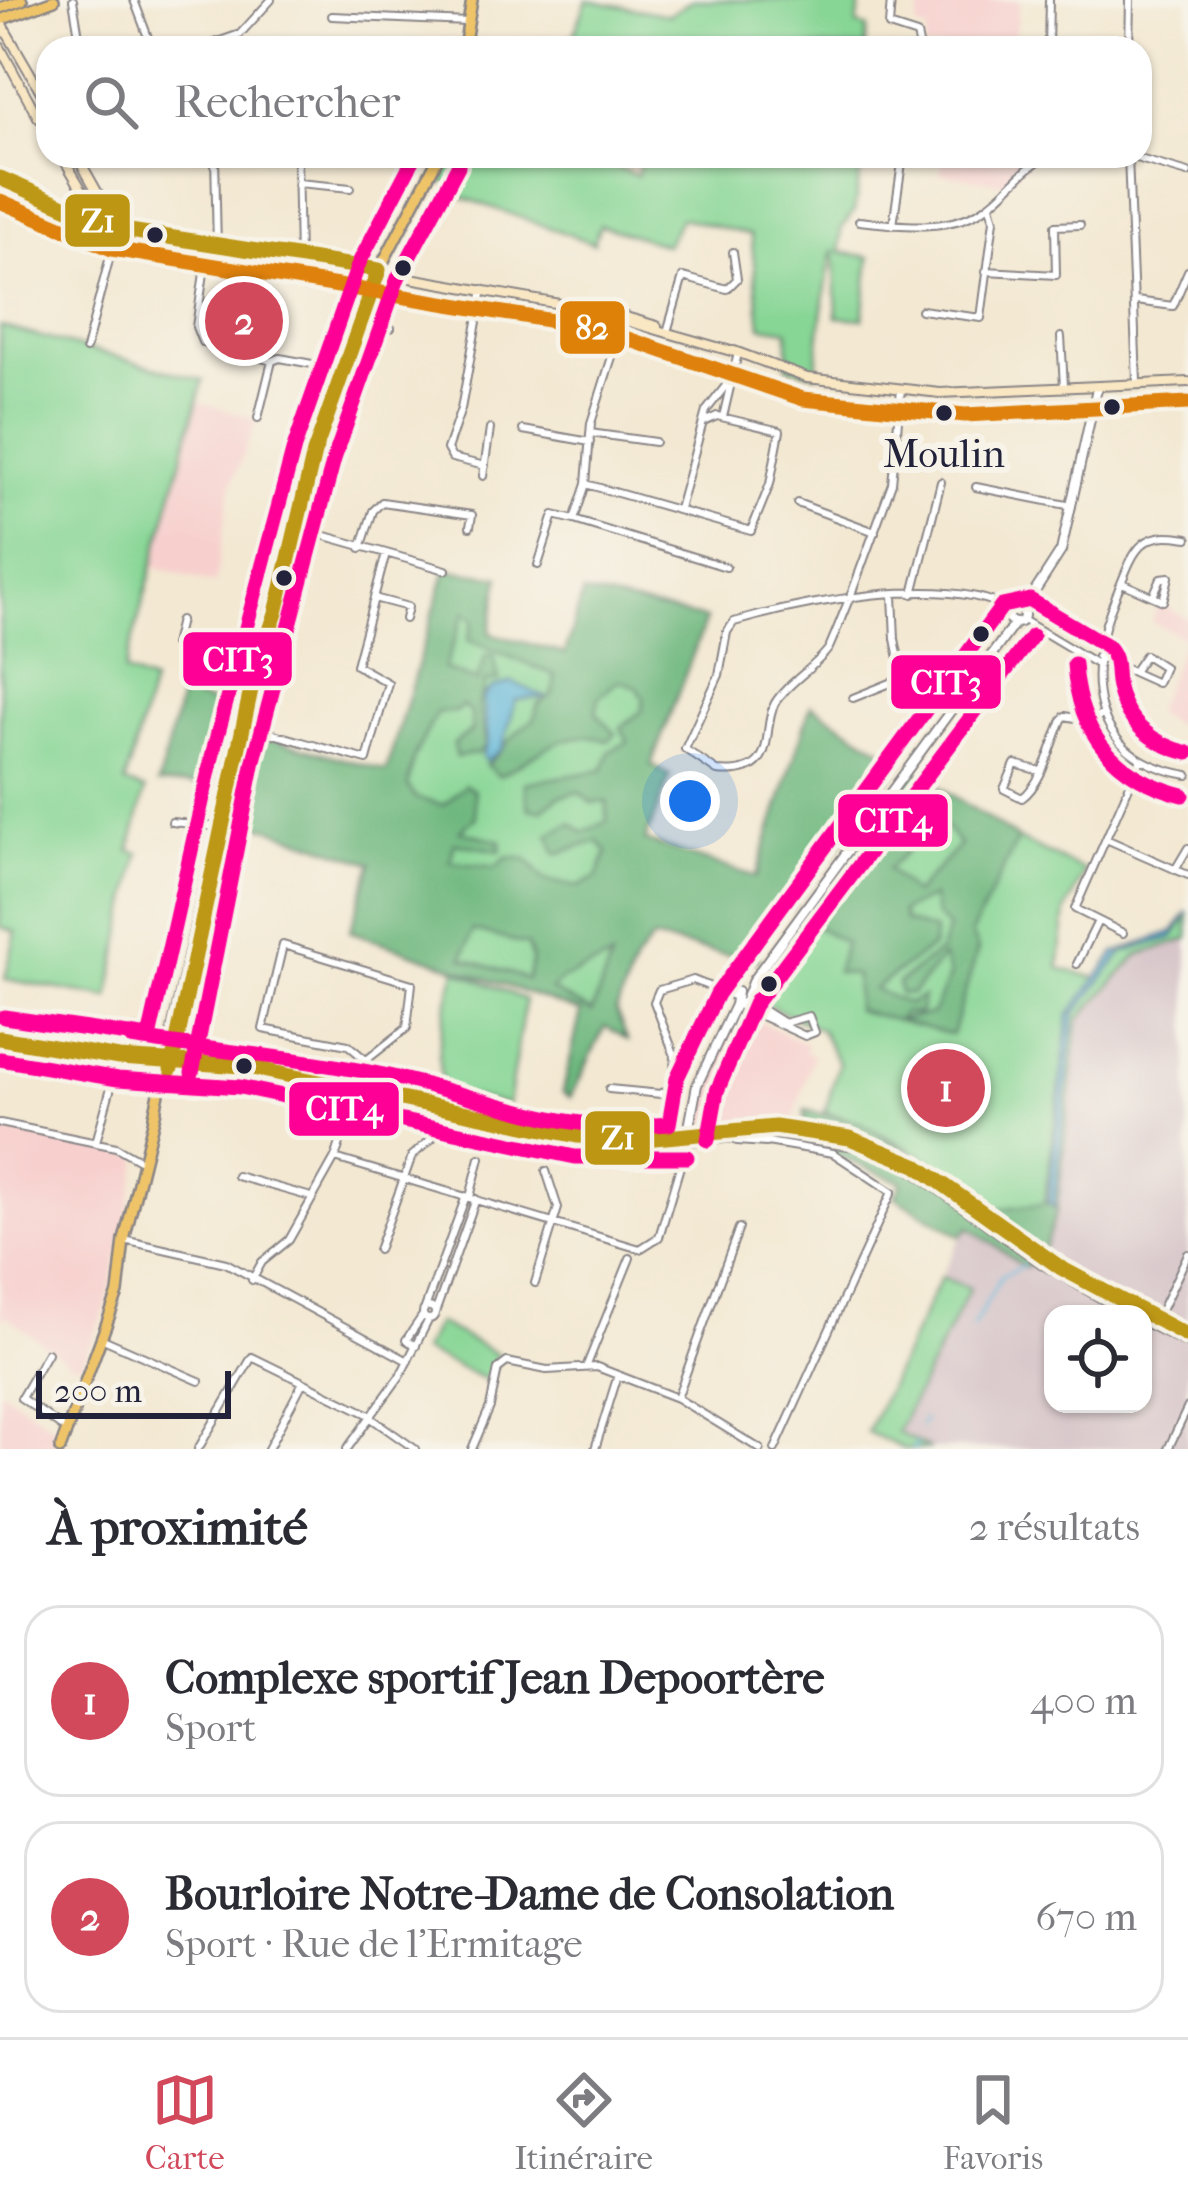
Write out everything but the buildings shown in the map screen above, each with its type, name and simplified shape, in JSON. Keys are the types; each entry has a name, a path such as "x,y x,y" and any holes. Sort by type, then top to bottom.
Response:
{"main road":[{"path":"0,8 22,0"},
{"path":"36,85 0,21 54,0"},
{"path":"466,36 472,0"},
{"path":"0,47 36,111"},
{"path":"69,168 95,212 94,221 118,229 565,304 667,331 799,376 965,394 1188,382"},
{"path":"84,168 118,229"},
{"path":"60,1449 120,1286 124,1240 141,1161 169,1064 242,725 278,604 294,527 379,270 433,168"}],"street":[{"path":"73,0 79,36"},
{"path":"134,0 148,36"},
{"path":"234,36 271,0"},
{"path":"890,0 892,28 917,36"},
{"path":"1048,36 1049,0"},
{"path":"1130,0 1130,36"},
{"path":"332,16 468,22"},
{"path":"1152,163 1188,173"},
{"path":"215,168 213,247 196,327 200,340 272,361 280,358 344,370"},
{"path":"298,168 299,261"},
{"path":"893,225 901,168"},
{"path":"859,221 893,225 955,220 990,205 1034,168"},
{"path":"1129,168 1137,382"},
{"path":"0,178 94,221"},
{"path":"298,183 339,182 351,188"},
{"path":"921,310 981,319 994,220 990,205"},
{"path":"986,271 1055,275 1055,226 1080,225"},
{"path":"86,349 118,229"},
{"path":"667,331 683,277 727,289 734,286 738,277 733,252"},
{"path":"1135,301 1173,306 1188,271"},
{"path":"483,289 461,409 447,449 455,460 484,466"},
{"path":"362,318 391,328"},
{"path":"574,520 586,484 590,437 624,318"},
{"path":"1061,337 1064,390"},
{"path":"723,417 738,353"},
{"path":"258,418 272,361"},
{"path":"679,509 711,400 731,380"},
{"path":"334,1158 634,1248 651,1245 660,1233 687,1140 697,1085 739,999 1020,618 1059,557 1097,388"},
{"path":"901,389 892,483 849,599 823,656 775,704 771,739 755,761 722,771 702,765 685,749 719,675 731,625 849,599 913,594 978,598 1011,610 1096,660 1157,682 1164,667 1145,655 1133,672"},
{"path":"586,484 735,528 755,527 780,431 723,417 712,416 704,422"},
{"path":"483,476 490,429"},
{"path":"523,430 655,442"},
{"path":"913,594 941,482"},
{"path":"976,488 1072,506"},
{"path":"361,548 373,511 382,502 472,515 470,527"},
{"path":"797,503 875,532"},
{"path":"538,565 554,515 726,567"},
{"path":"294,527 385,557 446,570"},
{"path":"1188,538 1148,541 1135,554 1096,660 1104,715 1141,759 1188,775"},
{"path":"242,725 367,760 388,685 356,667 385,557"},
{"path":"1122,583 1153,596"},
{"path":"853,698 904,678 895,639 893,595"},
{"path":"374,598 408,608 405,619"},
{"path":"180,620 174,645 258,661"},
{"path":"1040,771 1015,764 1004,789 1025,798 1040,771 1065,716 1090,720 1104,715"},
{"path":"1123,933 1075,909 1141,759"},
{"path":"172,822 219,827"},
{"path":"1106,839 1188,875"},
{"path":"1175,870 1188,848"},
{"path":"1077,964 1098,921"},
{"path":"357,1090 366,1060 406,1028 412,983 283,945 263,1029 348,1045 366,1060"},
{"path":"609,1088 658,1094 672,1086 675,1060 654,1002 659,991 689,980 739,999 784,1023 809,1016 815,1032 805,1036 739,999"},
{"path":"0,1038 357,1090 593,1138 779,1135 838,1155 890,1186 891,1195 775,1449"},
{"path":"96,1143 124,1059"},
{"path":"357,1090 589,1149 779,1135 842,1142 902,1164 1116,1305"},
{"path":"500,1119 506,1110 627,1132"},
{"path":"252,1280 262,1262 287,1243 342,1137 367,1116"},
{"path":"478,1119 500,1119"},
{"path":"500,1119 508,1130"},
{"path":"0,1123 96,1143 141,1161"},
{"path":"730,1137 766,1142 797,1128 862,1141 906,1159 1030,1251 1188,1339"},
{"path":"378,1250 412,1156 436,1134"},
{"path":"346,1449 416,1346 406,1340 428,1314 471,1197 480,1158"},
{"path":"535,1283 558,1206 546,1171"},
{"path":"237,1176 310,1197"},
{"path":"677,1398 739,1228"},
{"path":"124,1240 219,1261 408,1361"},
{"path":"1155,1323 1188,1254"},
{"path":"587,1365 630,1258"},
{"path":"100,1338 199,1381"},
{"path":"47,1353 21,1399 65,1429"},
{"path":"198,1449 248,1359 260,1358 372,1417 415,1449"},
{"path":"472,1449 501,1364 547,1370 587,1365 677,1398 760,1449"},
{"path":"595,1449 618,1376"},
{"path":"268,1449 302,1384"},
{"path":"1168,1449 1188,1407"}],"shaded area":[{"path":"921,0 1020,0 1015,36 927,36 928,30 917,28"},
{"path":"941,168 1022,168 1006,183 940,174"},
{"path":"197,401 257,420 231,486 215,584 152,566"},
{"path":"1159,604 1188,619 1188,730 1153,714 1185,638 1151,622"},
{"path":"1188,939 1188,1449 930,1449 896,1433 969,1289 941,1277 969,1227 1046,1246 1057,1210 1078,1021 1138,955"},
{"path":"741,1012 806,1044 805,1052 813,1055 794,1118 700,1121 705,1088"},
{"path":"0,1129 140,1156 106,1307 81,1364 70,1363 6,1316 0,1321"},
{"path":"0,1389 61,1432 53,1449 0,1449"}],"green space":[{"path":"587,0 669,15 692,0 861,0 857,25 868,28 867,36 574,36"},
{"path":"444,168 617,168 637,176 639,168 861,168 854,211 841,229 840,252 870,257 863,319 837,317 834,249 817,374 788,367 788,330 761,326 751,235 681,218 666,245 600,225 593,243 462,197 440,178"},
{"path":"0,326 203,380 124,672 152,683 125,783 145,790 130,851 139,853 109,998 5,979 16,932 0,927"},
{"path":"446,570 500,577 490,633 565,654 583,593 706,619 651,765 670,776 645,841 756,877 811,705 902,762 790,910 785,907 757,944 758,961 652,939 635,962 616,1011 627,1039 605,1026 571,1097 563,1092 581,1012 350,931 372,863 229,815 246,732 386,771"},
{"path":"446,570 500,577 490,633 565,654 583,593 706,619 651,765 670,776 645,841 756,877 811,705 902,762 790,910 785,907 757,944 758,961 652,939 635,962 616,1011 627,1039 605,1026 571,1097 563,1092 581,1012 350,931 372,863 229,815 246,732 386,771","holes":["465,612 474,620 468,640 555,675 553,694 538,704 534,720 486,765 499,776 564,740 592,737 608,741 616,734 596,713 599,697 619,680 637,687 644,699 642,711 621,727 628,742 610,751 603,770 525,783 529,809 542,810 558,797 579,792 592,803 607,802 607,821 583,832 571,823 549,834 556,854 598,841 607,852 597,877 578,887 544,880 527,859 508,857 496,867 451,862 454,843 501,851 501,841 460,831 476,817 474,790 465,785 444,805 416,798 408,786 413,759 437,712 455,712 462,706 471,712 472,730 454,744 456,757 479,753 486,744 479,706 486,682 499,680 493,655 486,655 477,681 444,669","473,930 527,945 532,960 527,979 463,958","611,959 592,1012 551,990 562,979"]},
{"path":"181,694 231,708 213,785 158,784"},
{"path":"916,771 1018,839 1085,871 1066,911 1059,968 1101,979 1069,1015 1044,1204 996,1209 894,1140 825,1112 839,1063 821,1030 753,998"},
{"path":"916,771 1018,839 971,934 978,949 952,1035 856,1010 856,975 836,972 845,943 805,920","holes":["939,820 960,845 914,894 888,869","932,897 936,916 948,928 940,951 898,983 900,994 912,994 943,957 950,975 932,1014 898,1020 904,1013 919,1014 923,997 908,1004 874,989 933,946 934,931 904,921 902,911"]},
{"path":"1188,916 1188,939 1138,955 1078,1021 1057,1210 1052,1202 1074,1015 1123,952 1173,937"},
{"path":"456,970 525,1000 508,1104 457,1093 443,1082 441,1034"},
{"path":"805,1110 860,1122 996,1209 1048,1203 1057,1210 1045,1246 1026,1268 969,1227 961,1236 895,1197 902,1182 804,1143"},
{"path":"941,1277 970,1288 897,1432 930,1449 904,1449 867,1432"},
{"path":"437,1323 497,1354 489,1381 422,1351"}],"water":[{"path":"512,682 545,697 516,700 502,749 486,761 482,757 488,740 483,698 492,688"},
{"path":"1188,911 1173,937 1123,952 1074,1015 1054,1207 1048,1201 1069,1015 1115,953 1174,931"}],"waterway":[{"path":"973,1327 1001,1276 1023,1266"},
{"path":"921,1426 924,1420"},
{"path":"913,1449 916,1444"}],"transit line":[{"name":"CIT3","path":"4,1017 149,1038 215,744 294,448 359,263 409,168"},
{"name":"CIT4","path":"192,1073 254,760 334,459 398,278 457,168"},
{"name":"Z1","path":"0,178 117,229 379,270"},
{"name":"82","path":"0,201 112,249 596,328 803,399 965,415 1188,403"},
{"name":"Z1","path":"171,1069 253,680 276,613 314,453 379,270"},
{"name":"CIT3","path":"131,1038 372,1073 565,1121 669,1124 677,1078 717,994 1002,606 1030,600 1107,646 1120,696 1133,719 1151,737 1188,753"},
{"name":"CIT4","path":"754,1005 1032,636"},
{"name":"CIT4","path":"1074,664 1083,712 1105,749 1138,777 1183,795"},
{"name":"CIT4","path":"708,1140 717,1091 756,1000"},
{"name":"Z1","path":"0,1038 119,1058 243,1066 577,1136 644,1139 775,1127 850,1138 916,1165 1061,1268 1188,1336"},
{"name":"CIT4","path":"0,1059 118,1079 240,1087 575,1157 687,1157"}],"place":[{"name":"Bourloire Notre-Dame de Consolation","path":"244,321"},
{"name":"Moulin","path":"944,413"},
{"name":"Complexe sportif Jean Depoortère","path":"946,1088"}]}
